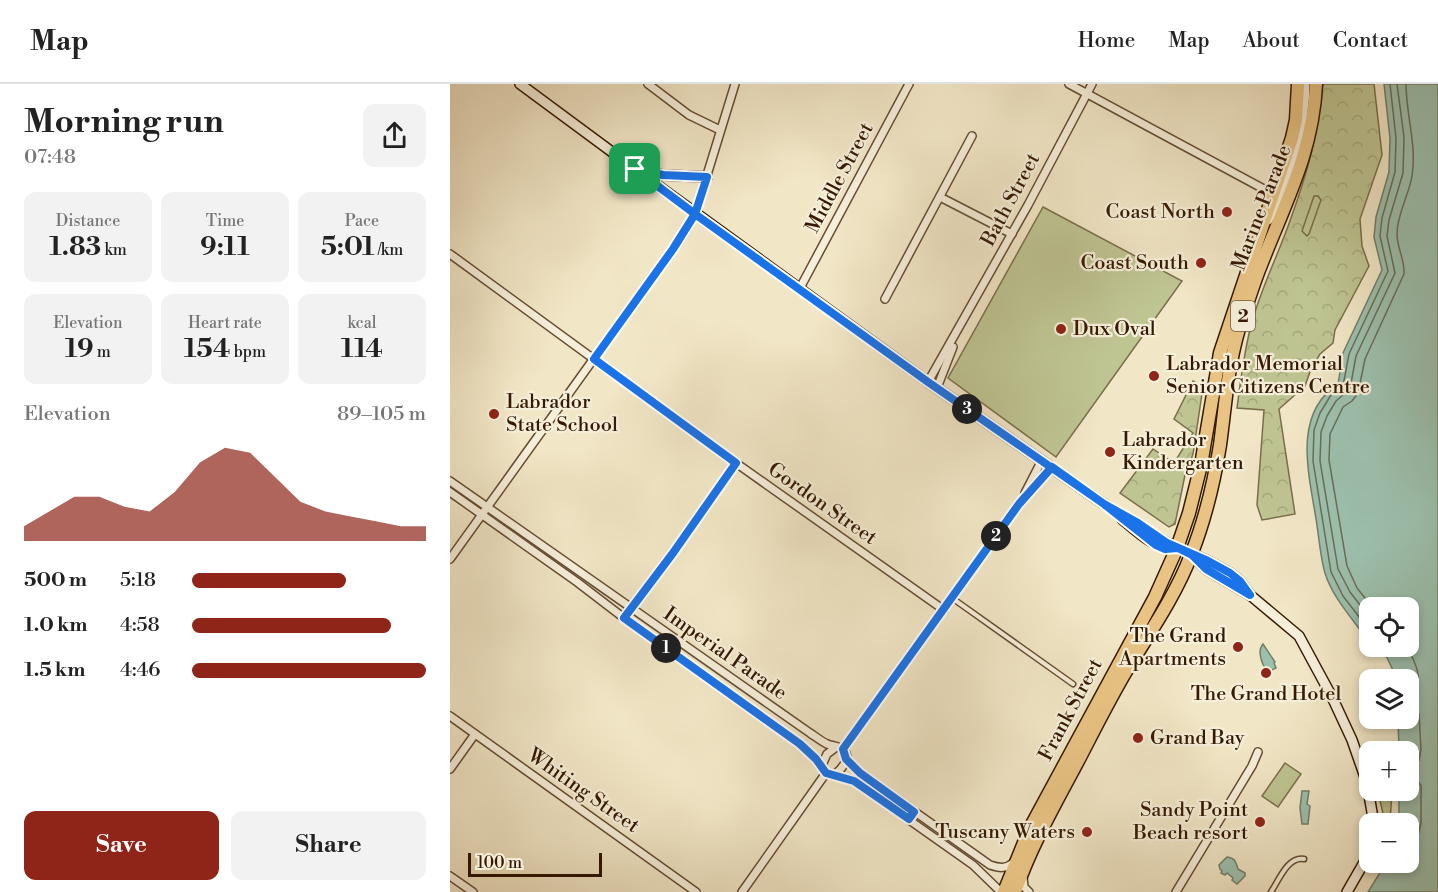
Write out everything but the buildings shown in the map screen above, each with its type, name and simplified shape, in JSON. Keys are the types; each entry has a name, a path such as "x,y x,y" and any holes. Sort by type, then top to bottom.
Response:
{"highway":[{"name":"Marine Parade","path":"1178,548 1202,465 1220,353 1292,138 1296,120 1298,84"},
{"name":"Marine Parade","path":"1192,555 1210,495 1236,335 1260,266 1306,149 1313,119 1316,84"},
{"name":"Frank Street","path":"1003,892 1043,802 1155,597 1178,548"},
{"name":"Frank Street","path":"1015,892 1052,809 1124,675 1168,603 1192,555"}],"street":[{"path":"648,84 689,115 720,130"},
{"path":"450,559 673,249 695,214 735,84"},
{"name":"Middle Street","path":"800,288 909,84"},
{"path":"1069,84 1273,194"},
{"name":"Bath Street","path":"928,382 1092,84"},
{"path":"1262,229 1275,209 1295,152 1302,122 1305,84"},
{"path":"523,85 695,214 928,382 1104,504 1156,545 1165,549 1178,548 1230,573 1240,581 1250,595 1294,631 1308,649 1352,740 1367,783 1372,813"},
{"path":"885,299 972,136"},
{"path":"635,169 663,175 707,177"},
{"path":"940,197 1011,234"},
{"name":"Gordon Street","path":"450,254 736,463 944,610"},
{"name":"Bath Street","path":"937,388 958,330"},
{"path":"1019,504 1042,460"},
{"path":"624,618 736,463"},
{"path":"826,773 822,765 827,754 839,748 944,610 1019,504 1052,467"},
{"name":"Imperial Parade","path":"450,481 810,734 839,748"},
{"name":"Imperial Parade","path":"450,492 800,744 822,765"},
{"path":"686,663 694,652"},
{"name":"Whiting Street","path":"450,716 696,892"},
{"path":"450,769 475,734"},
{"path":"839,748 860,773 990,865 999,868 1006,867 1012,864 1018,855"},
{"path":"1176,892 1252,766 1258,752"},
{"path":"835,774 846,759"},
{"path":"826,773 854,781 973,865 1003,892"},
{"path":"742,892 826,773"},
{"path":"909,819 914,812"},
{"path":"1347,892 1359,871"},
{"path":"1022,872 1023,885 1029,892"},
{"path":"450,876 472,892"}],"lane":[{"path":"952,598 1073,684"},
{"path":"1271,892 1293,861 1304,859"}],"green space":[{"path":"1323,84 1374,84 1382,155 1360,219 1362,246 1369,266 1335,330 1333,343 1320,354 1305,386 1279,409 1295,514 1262,520 1257,505 1264,410 1237,408 1241,375 1256,309 1297,201 1307,168 1315,136"},
{"path":"1314,196 1318,196 1321,200 1307,236 1302,231"},
{"name":"Dux Oval","path":"1043,207 1182,281 1056,457 948,378"},
{"path":"1193,381 1203,387 1193,454 1185,475 1175,524 1169,527 1120,493 1153,449 1174,463 1193,433 1174,419"},
{"path":"1285,763 1301,774 1278,807 1262,796"},
{"path":"1380,801 1391,801 1391,813 1383,813"}],"water":[{"path":"1384,84 1438,84 1438,892 1368,892 1380,873 1419,873 1419,813 1399,813 1399,801 1419,801 1419,741 1399,741 1398,729 1419,729 1419,669 1392,669 1387,657 1419,657 1419,597 1359,597 1359,629 1333,592 1323,566 1308,464 1309,428 1314,411 1324,397 1338,384 1343,353 1382,270 1374,237 1376,217 1389,172 1390,138"},
{"path":"1263,644 1275,662 1276,668 1270,671 1266,670 1261,657 1260,650"},
{"path":"1302,791 1309,791 1308,824 1302,824 1300,808"},
{"path":"1227,857 1234,860 1238,869 1245,873 1237,884 1227,873 1225,875 1221,873 1219,865"}],"place":[{"name":"Coast North","path":"1227,212"},
{"name":"Coast South","path":"1201,263"},
{"name":"Dux Oval","path":"1061,329"},
{"name":"Labrador Memorial Senior Citizens Centre","path":"1154,376"},
{"name":"Labrador State School","path":"494,414"},
{"name":"Labrador Kindergarten","path":"1110,452"},
{"name":"The Grand Apartments","path":"1238,647"},
{"name":"The Grand Hotel","path":"1266,673"},
{"name":"Grand Bay","path":"1138,738"},
{"name":"Sandy Point Beach resort","path":"1260,822"},
{"name":"Tuscany Waters","path":"1087,832"}],"route":[{"path":"635,169 663,175 707,177 695,214 928,382 1042,460 1104,504 1156,545 1165,549 1178,548 1192,555 1206,569 1250,595 1240,581 1230,573 1208,561 1167,543 1104,504 1052,467 1019,504 843,749 846,759 860,773 914,812 909,819 854,781 826,773 822,765 800,744 624,618 736,463 594,359 673,249 695,214 635,169"}]}
